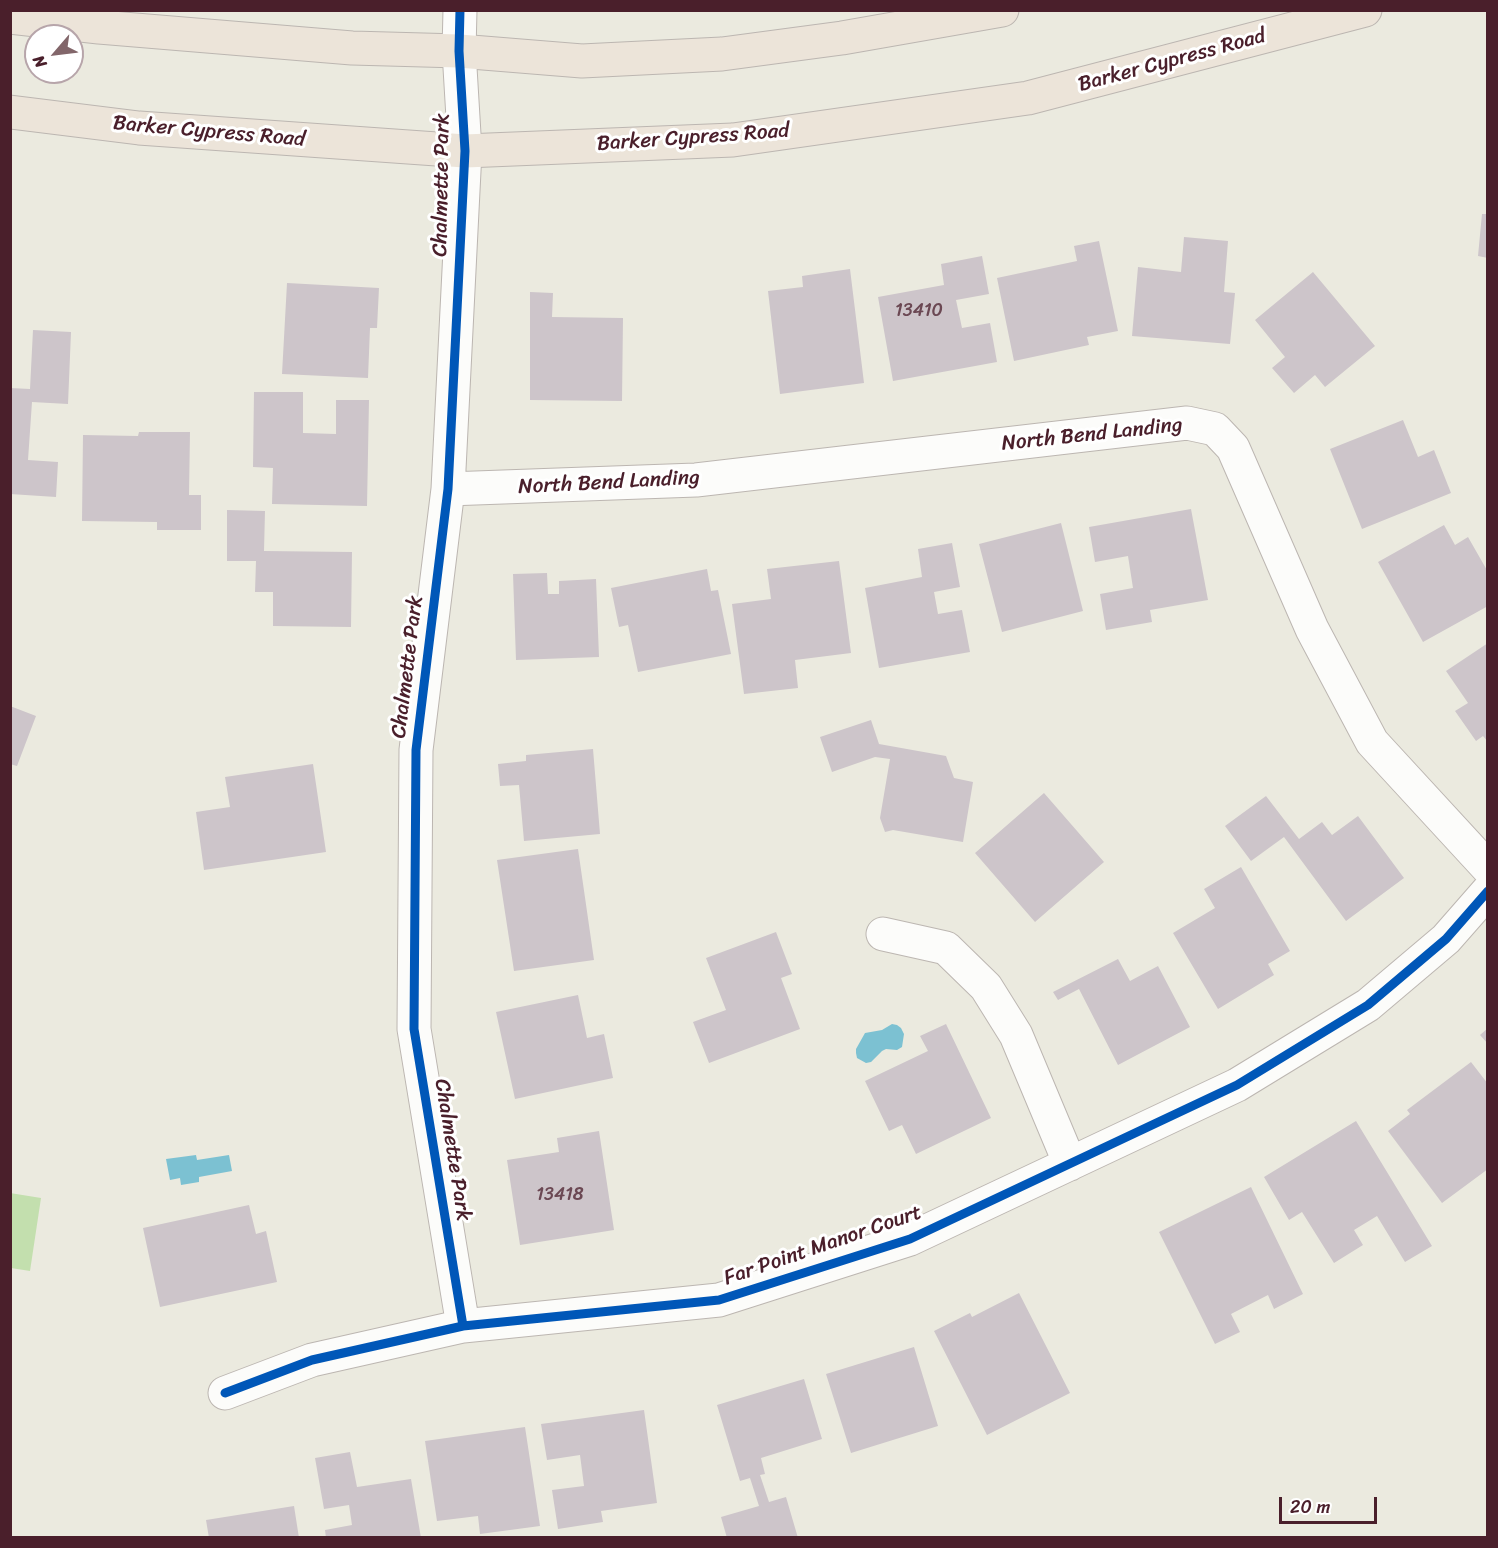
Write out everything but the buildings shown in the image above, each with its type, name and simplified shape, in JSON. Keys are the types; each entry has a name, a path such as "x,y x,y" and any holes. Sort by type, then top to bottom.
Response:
{"main road":[{"path":"10,17 110,28 352,48 459,51 582,61 722,54 842,38 1002,10"},
{"name":"Barker Cypress Road","path":"10,112 139,128 465,151 733,140 1028,98 1365,10"}],"street":[{"name":"Chalmette Park","path":"460,10 459,51 465,151 448,489 416,750 414,1029 463,1326"},
{"name":"North Bend Landing","path":"448,489 696,480 1188,423 1215,429 1233,448 1312,629 1372,742 1488,868"},
{"name":"Far Point Manor Court","path":"225,1393 312,1360 463,1326 719,1300 910,1239 1237,1085 1368,1005 1446,939 1488,891"},
{"path":"883,934 946,948 986,987 1016,1035 1070,1164"}],"green space":[{"path":"10,1193 41,1198 30,1271 11,1268"}],"water":[{"path":"892,1024 901,1028 904,1034 902,1047 897,1050 886,1049 871,1062 866,1063 857,1058 856,1049 865,1033 882,1030"},
{"path":"196,1155 197,1160 229,1155 232,1171 199,1177 199,1182 181,1185 180,1178 170,1180 166,1159"}],"cycle path":[{"path":"460,10 459,51 465,151 448,489 416,750 414,1029 463,1326"},
{"path":"225,1393 312,1360 463,1326 719,1300 910,1239 1237,1085 1368,1005 1446,939 1488,891"}]}
